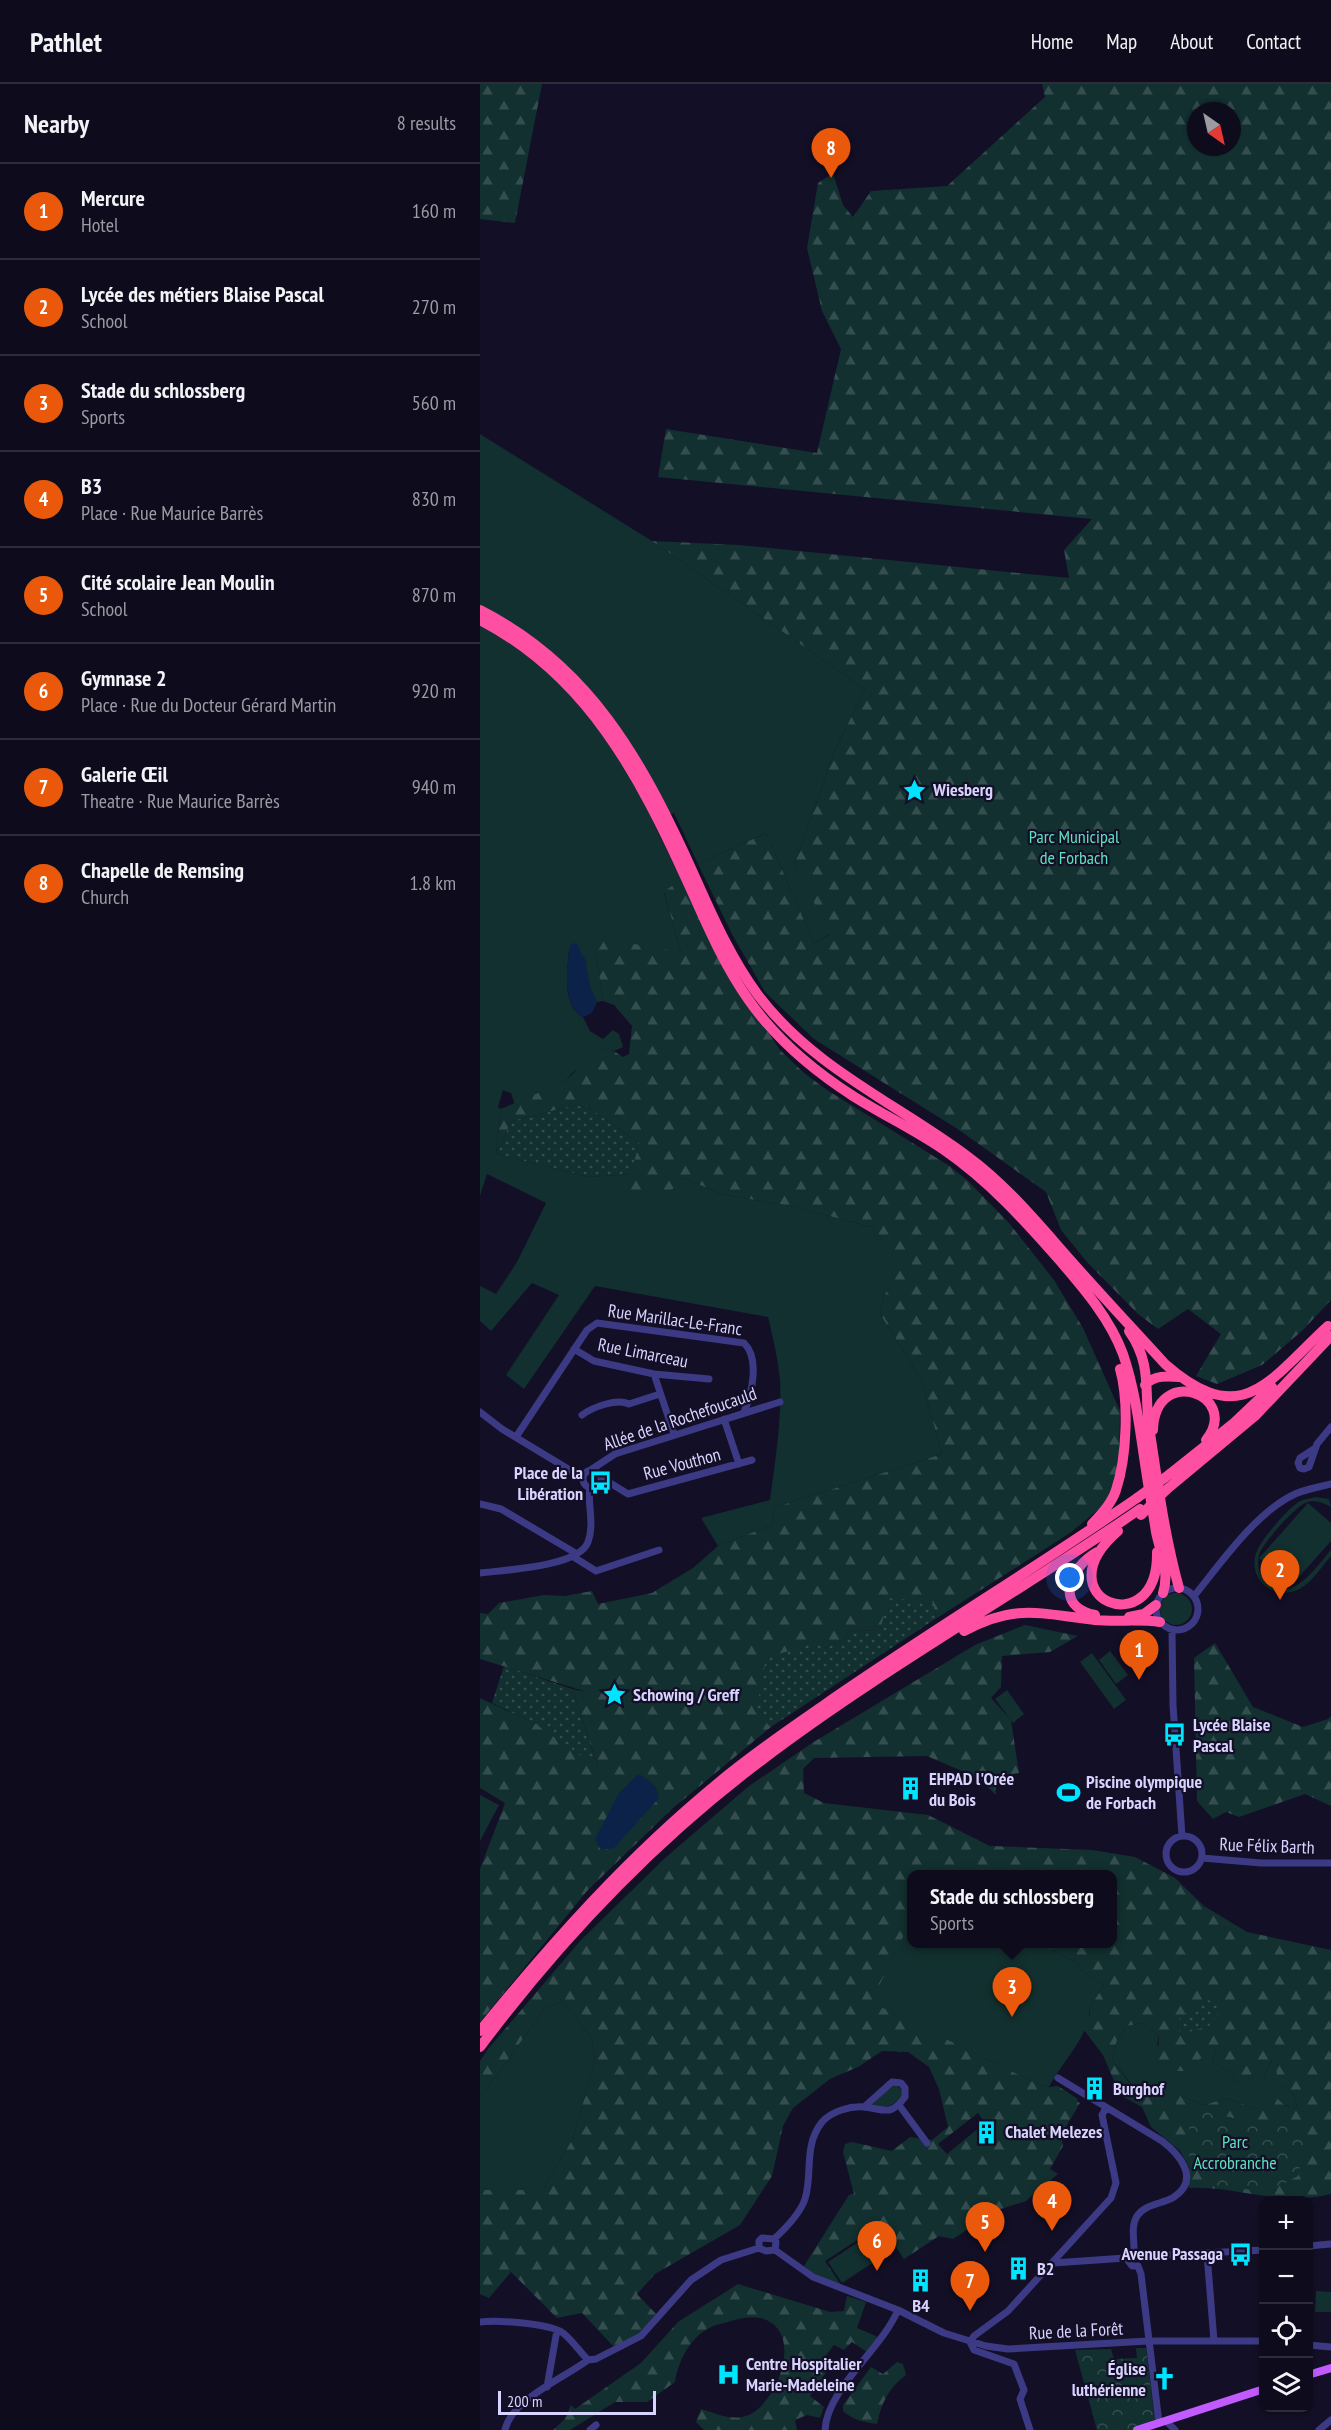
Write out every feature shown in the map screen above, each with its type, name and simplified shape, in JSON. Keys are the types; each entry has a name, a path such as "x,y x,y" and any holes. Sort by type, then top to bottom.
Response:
{"highway":[{"path":"480,610 504,622 554,659 588,694 624,739 653,789 723,939 757,994 793,1036 850,1081 967,1156 1000,1183 1165,1364 1180,1377 1217,1394 1231,1397 1246,1396 1258,1390 1330,1328"},
{"path":"480,620 500,631 547,666 582,700 607,732 640,783 717,945 748,1000 788,1045 823,1075 945,1150 987,1182 1082,1287 1114,1334 1123,1355 1138,1415 1157,1534 1166,1572 1167,1582 1163,1593"},
{"path":"1067,1546 1097,1519 1110,1503 1118,1483 1123,1450 1125,1410 1122,1378 1105,1327 1082,1287"},
{"path":"1109,1303 1132,1335 1148,1382 1148,1416 1179,1588"},
{"path":"1156,1605 1144,1614 1133,1617 1093,1615 1082,1611 1075,1605 1070,1597 1069,1589 1073,1575 1082,1563 1098,1551 1170,1474 1234,1423 1330,1328"},
{"path":"480,2047 521,1992 609,1894 696,1813 832,1709 1071,1556 1169,1488 1256,1416 1330,1328"},
{"path":"1138,1415 1139,1395 1148,1382 1163,1376 1180,1377"},
{"path":"1153,1448 1154,1421 1162,1402 1171,1394 1185,1390 1195,1392 1210,1403 1215,1422 1213,1430 1188,1460"},
{"path":"480,2031 567,1926 647,1845 720,1781 869,1674 1067,1546 1139,1507"},
{"path":"1098,1551 1090,1573 1097,1594 1105,1601 1117,1605 1129,1605 1141,1598 1155,1576 1157,1534"},
{"path":"914,1656 983,1621 1006,1613 1030,1612 1095,1620 1160,1622"}],"main road":[{"path":"1313,2373 1331,2368"},
{"path":"1137,2430 1259,2390"}],"street":[{"name":"Rue Marillac-Le-Franc","path":"516,1437 586,1330 597,1323 744,1342 753,1359 750,1398 744,1412"},
{"name":"Rue Limarceau","path":"574,1349 594,1361 654,1374 709,1379"},
{"path":"654,1374 674,1434"},
{"path":"582,1415 591,1408 624,1401 629,1404 660,1394"},
{"name":"Allée de la Rochefoucauld","path":"592,1469 615,1454 780,1402"},
{"path":"480,1412 583,1478 585,1484 590,1487 599,1485 602,1478 592,1469 586,1472 583,1478"},
{"name":"Rue Vouthon","path":"724,1419 739,1464"},
{"path":"1314,1449 1331,1427"},
{"name":"Rue Vouthon","path":"602,1478 628,1494 752,1460"},
{"path":"1194,1596 1252,1525 1278,1503 1296,1493 1331,1484"},
{"path":"480,1573 563,1561 575,1555 588,1543 590,1535 592,1519 590,1487"},
{"path":"480,1504 501,1509 575,1555 596,1571 659,1550"},
{"path":"1179,1588 1187,1590 1194,1596 1198,1608 1195,1620 1185,1629 1172,1630 1160,1622 1156,1605 1163,1593 1179,1588"},
{"path":"1172,1630 1175,1735 1182,1836"},
{"path":"1182,1836 1195,1840 1200,1845 1202,1858 1192,1871 1186,1872 1172,1868 1167,1861 1167,1849 1170,1843 1182,1836"},
{"name":"Rue Félix Barth","path":"1202,1858 1261,1863 1331,1863"},
{"path":"1058,2078 1104,2112 1162,2140 1175,2150 1185,2164 1185,2181 1175,2196 1149,2206 1137,2217 1133,2227 1134,2248"},
{"path":"774,2239 796,2215 805,2199 808,2161 821,2124 835,2112 864,2107 880,2111 893,2109 905,2097 905,2088 901,2083 892,2082 864,2107"},
{"path":"899,2105 927,2143"},
{"path":"1030,2430 1020,2399 1023,2390 1014,2364 974,2350 970,2342 974,2336 1008,2312 1111,2198 1116,2183 1104,2112"},
{"path":"759,2248 759,2241 762,2238 774,2239"},
{"path":"505,2430 512,2413 547,2387 588,2361 641,2336 691,2280 721,2260 759,2248 766,2251 775,2250 774,2239"},
{"path":"1313,2246 1331,2244"},
{"path":"1134,2248 1141,2250 1144,2256 1143,2262 1138,2266 1129,2264 1126,2258 1128,2252 1134,2248"},
{"name":"Rue de la Forêt","path":"775,2250 813,2277 898,2310 944,2333 970,2342 1008,2349 1148,2341 1259,2341"},
{"path":"1144,2256 1259,2250"},
{"path":"1207,2254 1214,2341"},
{"path":"1053,2263 1126,2258"},
{"path":"1138,2266 1162,2422 1175,2430"},
{"path":"825,2430 832,2403 890,2327 898,2310"},
{"path":"480,2322 518,2324 557,2330 563,2333 588,2361"},
{"path":"547,2387 557,2330"},
{"path":"1313,2346 1331,2348"},
{"path":"1319,2430 1329,2425"}],"green space":[{"path":"480,84 542,84 515,223 480,219"},
{"name":"Parc Municipal de Forbach","path":"1042,84 1331,84 1331,1300 1303,1330 1262,1365 1217,1384 1196,1376 1221,1334 1188,1309 1158,1329 1138,1314 1087,1262 1061,1230 1046,1192 956,1128 814,1039 765,992 733,936 698,864 766,833 814,943 831,934 794,866 835,750 865,689 652,541 739,545 1069,578 1064,550 1092,519 658,477 666,429 817,453 841,349 822,311 807,248 818,183 833,173 843,205 853,217 871,191 947,186 1045,97"},
{"path":"480,434 652,541 865,689 835,750 794,866 832,933 814,943 766,833 698,864 674,813 653,822 681,879 664,893 681,952 596,954 603,1001 597,1002 588,982 586,961 569,951 567,987 572,1005 583,1017 590,1031 603,1039 613,1030 619,1034 623,1047 614,1051 604,1049 572,1073 566,1081 515,1105 511,1093 503,1090 498,1107 501,1109 496,1154 590,1177 631,1174 627,1189 684,1178 721,1194 790,1206 872,1227 903,1264 884,1296 880,1314 921,1379 942,1454 773,1508 774,1524 718,1546 701,1518 770,1500 778,1440 780,1380 768,1317 595,1286 524,1389 506,1375 559,1295 532,1283 491,1331 480,1321 480,1286 496,1294 517,1262 546,1203 487,1174 480,1196"},
{"path":"681,879 718,956 780,1050 804,1073 827,1090 948,1165 967,1180 1009,1223 1054,1280 1083,1328 1120,1411 1119,1461 1114,1490 1099,1509 1070,1533 937,1618 932,1602 880,1631 849,1630 845,1639 824,1648 756,1711 771,1727 672,1809 587,1891 480,2022 480,1869 505,1803 480,1788 480,1698 536,1724 598,1767 572,1689 587,1692 480,1659 480,1613 488,1614 499,1603 544,1595 565,1596 592,1591 598,1604 652,1593 693,1568 718,1546 774,1524 773,1508 942,1454 921,1379 880,1314 884,1296 902,1264 872,1227 790,1206 721,1194 684,1178 665,1196 626,1189 639,1143 588,1107 576,1105 512,1121 496,1154 501,1109 566,1081 580,1066 604,1049 614,1051 623,1057 629,1054 632,1026 614,1005 603,1001 596,954 605,939 681,952 664,892"},
{"path":"576,1105 588,1107 639,1143 631,1174 590,1177 496,1154 512,1121"},
{"path":"1315,1497 1329,1499 1331,1507 1315,1501 1300,1506 1286,1519 1261,1550 1258,1558 1259,1569 1265,1581 1274,1588 1284,1590 1302,1582 1331,1550 1331,1556 1304,1586 1290,1592 1274,1591 1266,1587 1257,1574 1255,1557 1257,1551 1292,1507 1301,1501"},
{"path":"1308,1503 1331,1523 1331,1541 1291,1586 1259,1558"},
{"path":"1176,1593 1188,1597 1192,1609 1188,1621 1176,1625 1164,1621 1160,1609 1164,1597"},
{"path":"888,1598 932,1602 937,1618 771,1727 756,1712 766,1658 817,1642 824,1648 845,1639 849,1630 880,1631"},
{"path":"1025,1625 1078,1636 1050,1652 1002,1656 1001,1687 991,1698 1011,1720 1019,1773 995,1776 996,1795 978,1778 927,1756 814,1758 803,1769 804,1793 824,1803 928,1815 990,1846 1092,1850 1135,1857 1175,1878 1204,1906 1247,1932 1331,1950 1331,2194 1313,2197 1269,2196 1189,2188 1189,2167 1180,2151 1151,2127 1142,2107 1120,2095 1103,2055 1084,2030 1090,2014 1089,2009 1104,1985 1080,1970 1078,1963 1048,1948 1117,1948 1117,1870 907,1870 907,1929 871,2002 1031,2081 1049,2087 1058,2086 1078,2099 1080,2103 1061,2135 1063,2146 1050,2169 1058,2174 1026,2201 995,2211 953,2239 939,2236 904,2259 885,2231 865,2235 825,2261 841,2285 817,2277 804,2266 849,2195 854,2194 843,2152 845,2144 852,2142 892,2151 910,2137 932,2140 948,2127 939,2089 929,2067 908,2052 882,2051 858,2067 830,2079 793,2108 783,2126 772,2176 740,2225 655,2274 637,2294 656,2314 639,2334 614,2347 582,2313 557,2318 511,2272 489,2298 480,2294 480,2190 543,2190 573,2138 595,2061 592,2039 563,2001 546,2007 480,2098 480,2061 581,1940 665,1858 749,1786 812,1743 975,1645","holes":["1142,2023 1159,2035 1157,2071 1188,2071 1192,2065 1215,2048 1213,2063 1233,2074 1237,2083 1246,2078 1259,2081 1263,2079 1272,2059 1286,2049 1276,2067 1277,2076 1282,2084 1294,2094 1297,2107 1284,2105 1269,2088 1257,2109 1226,2098 1205,2105 1181,2096 1147,2096 1134,2089 1112,2060 1117,2040 1127,2026","978,2113 985,2123 947,2154 938,2144"]},
{"path":"1215,1643 1253,1707 1303,1727 1331,1716 1331,1806 1305,1794 1239,1817 1226,1812 1213,1819 1197,1801 1194,1658"},
{"path":"1110,1651 1128,1675 1116,1684 1099,1660"},
{"path":"1092,1653 1126,1700 1114,1709 1080,1662"},
{"path":"504,1666 572,1689 598,1768 536,1724 492,1703"},
{"path":"1007,1690 1024,1714 1013,1723 995,1699"},
{"path":"480,1795 499,1805 480,1841"},
{"path":"907,1929 907,1948 1048,1948 1078,1963 1080,1970 1104,1985 1089,2009 1089,2017 1081,2037 1049,2087 1031,2081 870,2002"},
{"path":"1208,2000 1222,2008 1209,2026 1182,2034 1178,2028 1180,2017"},
{"path":"563,2001 592,2039 595,2061 573,2138 543,2190 480,2190 480,2098 546,2007"},
{"path":"1142,2023 1159,2035 1157,2045 1191,2065 1215,2047 1213,2063 1233,2074 1237,2083 1245,2078 1263,2079 1272,2059 1287,2048 1282,2058 1282,2084 1294,2094 1297,2107 1292,2108 1281,2103 1257,2109 1226,2098 1205,2105 1181,2096 1147,2096 1135,2089 1112,2060 1117,2040 1127,2026"},
{"path":"892,2085 902,2090 902,2095 898,2099 889,2106 872,2105"},
{"name":"Parc Accrobranche","path":"1194,2104 1223,2116 1307,2129 1298,2176 1268,2192 1211,2185 1185,2150"},
{"path":"874,2236 886,2254 842,2283 828,2262 866,2237"},
{"path":"738,2284 830,2312 844,2311 847,2296 866,2302 857,2328 878,2337 867,2352 852,2342 844,2350 834,2345 824,2358 831,2365 810,2396 824,2407 820,2418 807,2415 795,2420 797,2430 704,2430 696,2422 701,2409 729,2417 746,2416 768,2398 776,2383 782,2367 784,2351 782,2337 774,2325 760,2318 750,2317 711,2327 695,2338 684,2354 675,2382 647,2402 615,2402 570,2430 553,2430 564,2420 571,2405 575,2409 641,2363 678,2322"},
{"path":"1316,2291 1331,2292 1331,2312 1315,2312"},
{"path":"1136,2348 1146,2348 1155,2422 1132,2430 1097,2430 1075,2350 1111,2349 1114,2359 1137,2358"},
{"path":"897,2362 903,2364 906,2375 887,2396 877,2424 855,2419 843,2411 843,2405 871,2367 883,2374"}],"water":[{"path":"574,943 578,945 585,958 590,987 597,1002 592,1013 583,1017 572,1005 567,987 569,951 570,945"},
{"path":"638,1774 654,1786 659,1798 614,1848 601,1850 595,1839 619,1793"}],"place":[{"name":"Chapelle de Remsing","path":"831,178"},
{"name":"Wiesberg","path":"915,790"},
{"name":"Place de la Libération","path":"601,1483"},
{"name":"Lycée des métiers Blaise Pascal","path":"1280,1600"},
{"name":"Mercure","path":"1139,1680"},
{"name":"Schowing / Greff","path":"615,1695"},
{"name":"Lycée Blaise Pascal","path":"1175,1735"},
{"name":"EHPAD l'Orée du Bois","path":"911,1789"},
{"name":"Piscine olympique de Forbach","path":"1068,1792"},
{"name":"Stade du schlossberg","path":"1012,2017"},
{"name":"Burghof","path":"1095,2089"},
{"name":"Chalet Melezes","path":"987,2132"},
{"name":"B3","path":"1052,2231"},
{"name":"Cité scolaire Jean Moulin","path":"985,2252"},
{"name":"Avenue Passaga","path":"1241,2254"},
{"name":"B2","path":"1019,2269"},
{"name":"Gymnase 2","path":"877,2271"},
{"name":"B4","path":"921,2280"},
{"name":"Galerie Œil","path":"970,2311"},
{"name":"Centre Hospitalier Marie-Madeleine","path":"728,2374"},
{"name":"Église luthérienne","path":"1164,2379"}]}
